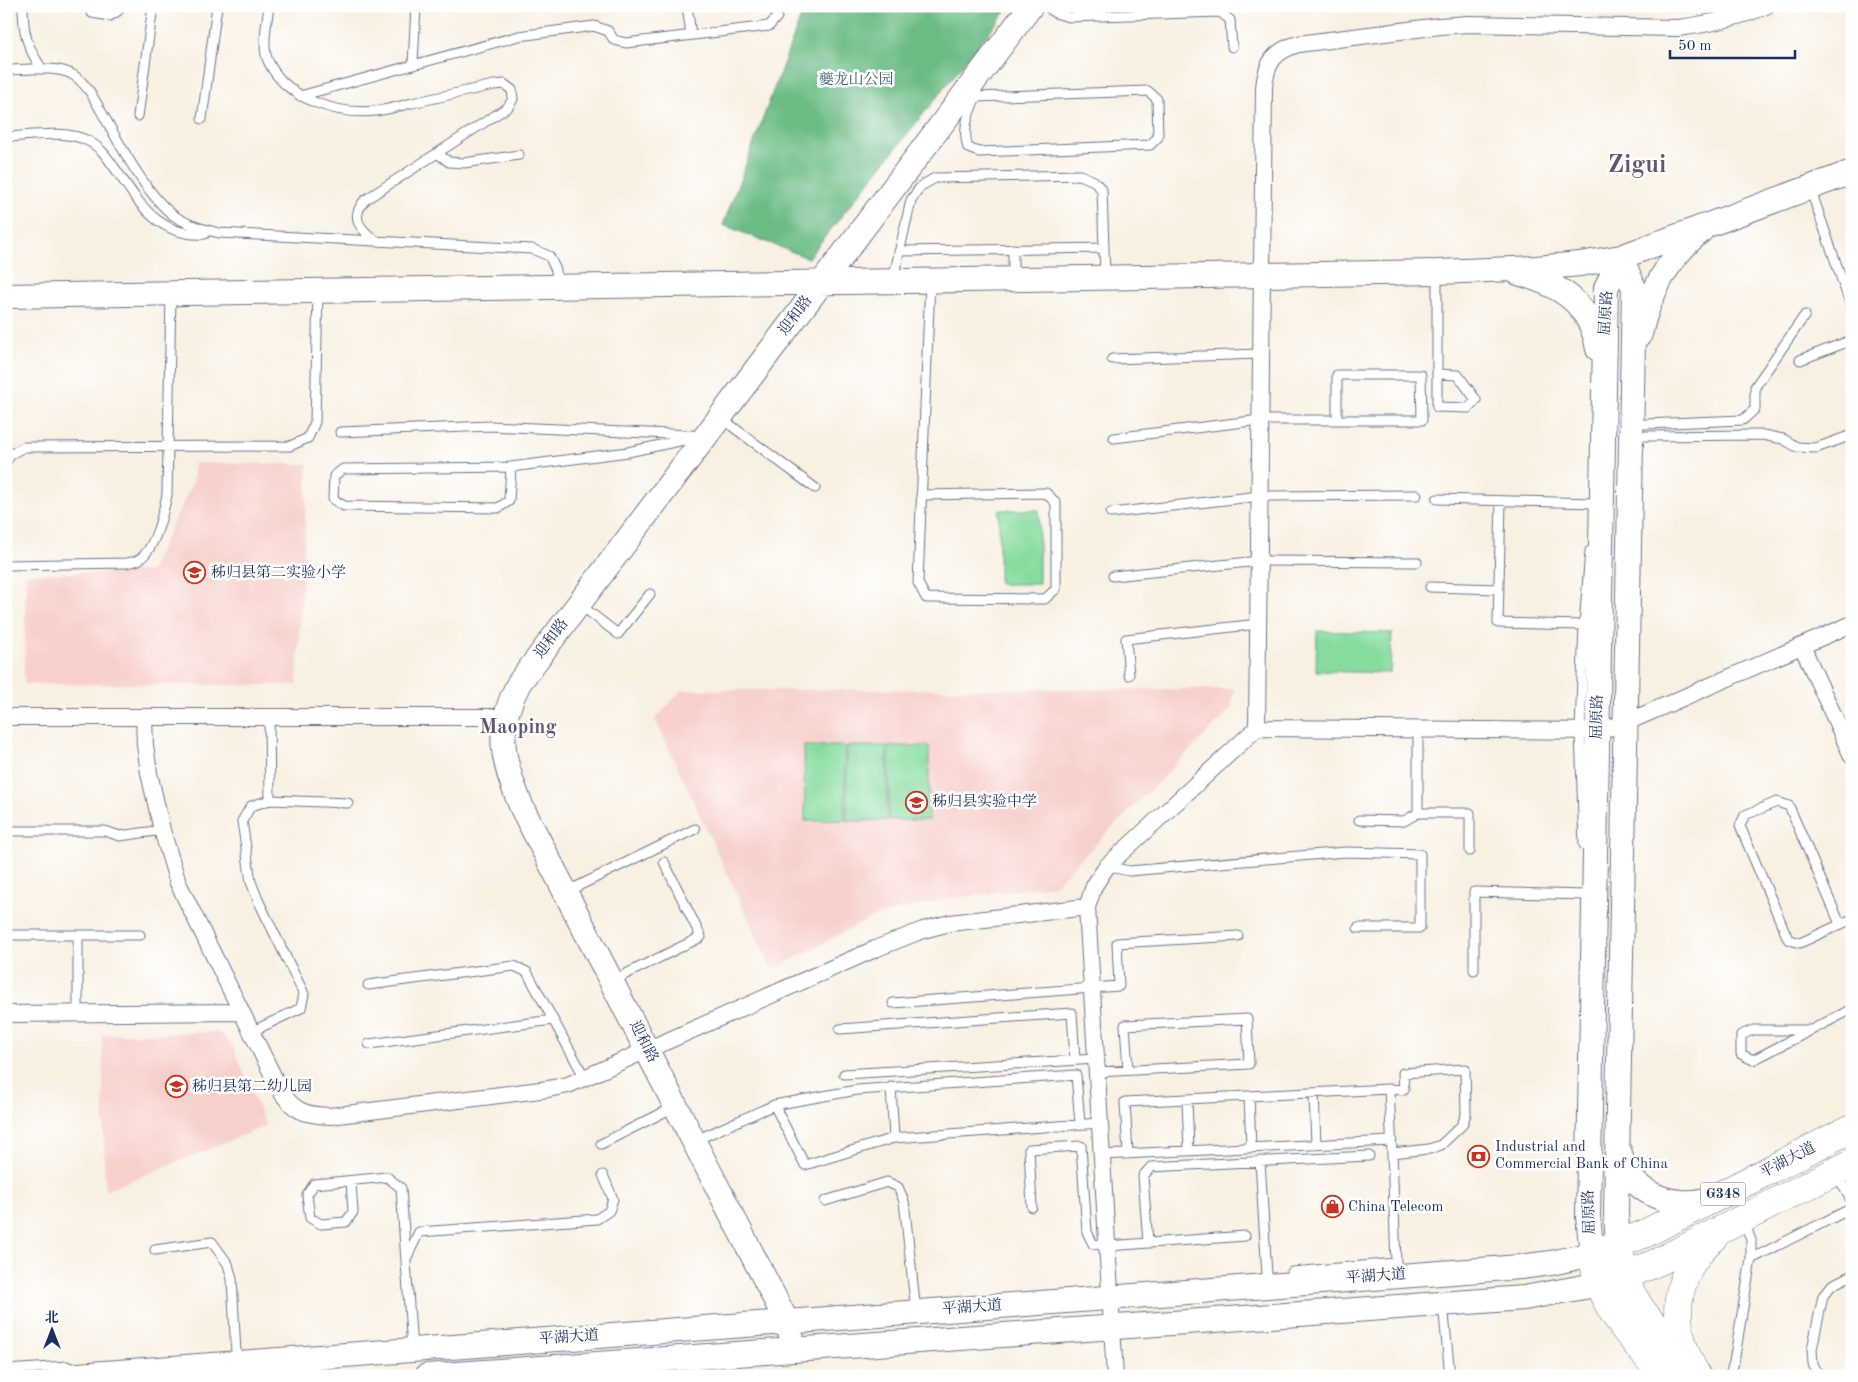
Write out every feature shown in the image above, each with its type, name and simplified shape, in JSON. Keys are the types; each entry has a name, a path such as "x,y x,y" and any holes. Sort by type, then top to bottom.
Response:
{"highway":[{"name":"平湖大道","path":"1592,1254 1644,1234 1852,1128"},
{"name":"平湖大道","path":"1612,1280 1660,1261 1736,1222 1847,1173"},
{"path":"1696,1376 1681,1342 1677,1320 1678,1297 1685,1276 1697,1256 1712,1239 1736,1222"},
{"name":"屈原路","path":"1618,1244 1612,1280 1624,1329 1663,1376"},
{"name":"屈原路","path":"1592,1254 1612,1280 1633,1296 1645,1314 1696,1376"}],"main road":[{"name":"迎和路","path":"795,1350 785,1318 522,808 511,781 505,758 503,738 505,717 510,699 519,682 821,282 971,94 1031,6"},
{"path":"6,296 1494,270 1580,264 1621,257 1852,172"},
{"path":"1632,372 1641,329 1655,288 1679,252 1711,224"},
{"name":"屈原路","path":"1618,1244 1616,1213 1617,1139 1634,288 1621,257"},
{"name":"屈原路","path":"1592,1254 1588,1216 1590,1162 1589,731 1604,392 1606,288 1621,257"},
{"path":"1494,270 1540,279 1560,289 1578,303 1591,322 1598,344 1604,392"},
{"path":"1617,1139 1620,1157 1626,1172 1637,1185 1652,1194 1667,1200 1683,1202 1700,1202 1716,1198"},
{"name":"平湖大道","path":"69,1371 785,1318 1110,1290 1396,1269 1528,1266 1592,1254"},
{"name":"平湖大道","path":"434,1375 591,1364 652,1364 795,1350 1524,1298 1612,1280"},
{"path":"416,1344 434,1375"},
{"path":"546,1376 591,1364"}],"street":[{"path":"1257,728 1264,88 1266,70 1275,56 1282,50 1307,42 1440,26 1468,24 1678,28 1733,18 1766,6"},
{"path":"1115,1376 1088,907 1094,886 1107,866 1257,728 1589,731 1625,723 1852,624"},
{"path":"1802,646 1852,756"},
{"path":"6,717 505,717"},
{"path":"144,717 148,773 178,883 280,1090 288,1103 299,1111 314,1116 330,1116 568,1085 874,949 923,930 977,919 1088,907"},
{"path":"6,1014 241,1012"}],"lane":[{"path":"22,6 24,32 30,51 42,69"},
{"path":"86,6 92,13 110,16 118,11 119,6"},
{"path":"138,116 153,6"},
{"path":"202,119 217,6"},
{"path":"269,6 265,41 268,62 281,80 299,96 351,112 375,111 494,85 504,84 509,87 513,95 513,100 508,107 361,204 357,217 359,224 366,234 376,241"},
{"path":"413,64 416,6"},
{"path":"687,6 691,35"},
{"path":"299,96 506,39 594,26 608,30 614,40 626,43 769,26 777,18 776,6"},
{"path":"1047,6 1055,13 1069,17 1220,12 1230,20 1232,47"},
{"path":"6,70 42,69 71,73 90,92 142,180 156,198 174,215 195,227 219,233"},
{"path":"1148,91 1157,99 1158,137 1150,145 979,152 968,148 964,137 971,94 1148,91"},
{"path":"6,137 60,135 89,141 101,149 144,210 160,223 180,232 532,249 549,256 556,270 557,287"},
{"path":"437,153 449,162 464,163 519,154"},
{"path":"892,281 911,200 921,186 935,178 1080,175 1094,181 1102,190 1105,278"},
{"path":"1810,188 1852,309"},
{"path":"900,251 1104,248"},
{"path":"1013,249 1013,279"},
{"path":"1437,272 1437,374 1437,407 1469,408 1476,400 1458,375 1437,374"},
{"path":"921,495 1046,493 1056,503 1056,589 1045,599 926,598 918,583 921,495 930,281"},
{"path":"6,462 11,454 24,447 290,446 308,438 316,422 318,291"},
{"path":"6,565 127,563 139,560 149,549 161,519 167,495 171,293"},
{"path":"1645,424 1743,420 1755,409 1755,387 1805,315"},
{"path":"1800,360 1852,340"},
{"path":"1112,359 1261,354"},
{"path":"1114,438 1260,420 1337,420 1422,420 1421,375 1337,375 1337,420"},
{"path":"1437,499 1501,501 1593,508 1598,407 1604,392"},
{"path":"720,417 814,488"},
{"path":"340,432 490,426 706,436"},
{"path":"1642,436 1763,435 1783,439 1797,447 1816,448 1852,435"},
{"path":"511,467 509,501 498,508 344,506 334,499 334,476 343,468 511,467 628,452 706,436"},
{"path":"1112,513 1260,496 1417,495"},
{"path":"1501,501 1498,623 1584,625"},
{"path":"1584,856 1589,731 1584,625 1590,541"},
{"path":"1113,576 1259,560 1416,562"},
{"path":"1430,587 1498,589"},
{"path":"579,604 618,634 650,594"},
{"path":"1129,675 1126,639 1258,624"},
{"path":"269,717 270,800"},
{"path":"1418,730 1418,813"},
{"path":"251,1032 301,1008 304,994 251,882 242,821 251,806 270,800 348,803"},
{"path":"1840,924 1789,806 1777,802 1745,815 1740,826 1788,939 1800,943 1840,924 1852,918"},
{"path":"1359,820 1404,821 1418,813 1470,813 1470,851"},
{"path":"566,892 695,829"},
{"path":"6,831 105,831 120,836 162,830"},
{"path":"1107,866 1130,872 1345,852 1420,854 1420,928 1358,928"},
{"path":"611,981 701,937 664,862"},
{"path":"1585,875 1580,1154 1590,1162"},
{"path":"1474,970 1474,892 1586,894"},
{"path":"6,935 140,935"},
{"path":"78,935 78,1014"},
{"path":"893,1003 1119,986 1117,944 1238,936"},
{"path":"368,985 514,966 528,972 585,1078"},
{"path":"1811,1030 1753,1030 1741,1035 1740,1054 1752,1060 1811,1030 1852,1009"},
{"path":"840,1028 1072,1013 1076,1060"},
{"path":"844,1074 1076,1060 1128,1070 1249,1064 1247,1019 1125,1026 1128,1070"},
{"path":"369,1044 553,1020"},
{"path":"1128,1154 1125,1102 1389,1089 1404,1090 1403,1073 1466,1069 1466,1114 1462,1125 1441,1145 1429,1149 1392,1153"},
{"path":"694,1141 774,1106 857,1090 1076,1075 1080,1124"},
{"path":"891,1087 894,1138"},
{"path":"1287,1273 1396,1269 1389,1089"},
{"path":"1314,1093 1316,1145"},
{"path":"1249,1096 1251,1148"},
{"path":"1186,1099 1189,1151"},
{"path":"601,1144 676,1106"},
{"path":"774,1106 805,1165 894,1138 1100,1123"},
{"path":"1102,1155 1391,1141"},
{"path":"1032,1208 1029,1149 1081,1146 1087,1232 1093,1244 1108,1246 1245,1236"},
{"path":"1148,1243 1143,1176 1150,1167 1369,1156"},
{"path":"1260,1161 1267,1275"},
{"path":"1847,1173 1852,1202"},
{"path":"406,1260 419,1232 596,1219 609,1211 613,1199 603,1175"},
{"path":"351,1181 353,1212 346,1222 321,1224 310,1218 307,1195 314,1184 387,1178 401,1188 406,1260 416,1344"},
{"path":"825,1200 887,1182 898,1187 904,1200 915,1303"},
{"path":"1751,1259 1852,1208"},
{"path":"1730,1376 1751,1259 1751,1240 1736,1222"},
{"path":"155,1250 212,1242 228,1264 232,1279 231,1354 246,1353"},
{"path":"1258,1276 1277,1274"},
{"path":"1819,1376 1814,1364 1812,1350 1823,1296 1832,1285 1852,1275"},
{"path":"499,1334 785,1318 934,1301"},
{"path":"1443,1304 1450,1376"},
{"path":"1624,1329 1658,1376"},
{"path":"6,1370 69,1371"}],"shaded area":[{"name":"秭归县第二实验小学","path":"195,463 308,464 297,685 24,684 26,574 150,571 193,482"},
{"name":"秭归县实验中学","path":"1234,689 1232,708 1055,885 945,899 873,917 772,970 655,719 682,690"},
{"name":"秭归县第二幼儿园","path":"219,1032 233,1047 266,1126 105,1191 102,1035"}],"green space":[{"name":"夔龙山公园","path":"805,6 1010,6 808,258 723,225"},
{"path":"999,510 1039,510 1039,584 999,584"},
{"path":"1317,631 1392,633 1390,673 1316,671"},
{"path":"804,746 845,746 845,820 805,821"},
{"path":"847,746 887,746 887,820 847,821"},
{"path":"889,746 929,746 929,820 889,820"}],"place":[{"name":"秭归县第二实验小学","path":"195,573"},
{"name":"秭归县实验中学","path":"916,802"},
{"name":"秭归县第二幼儿园","path":"176,1087"},
{"name":"Industrial and Commercial Bank of China","path":"1479,1156"},
{"name":"China Telecom","path":"1332,1207"}],"district":[{"name":"Zigui","path":"1637,165"},
{"name":"Maoping","path":"518,728"}]}
